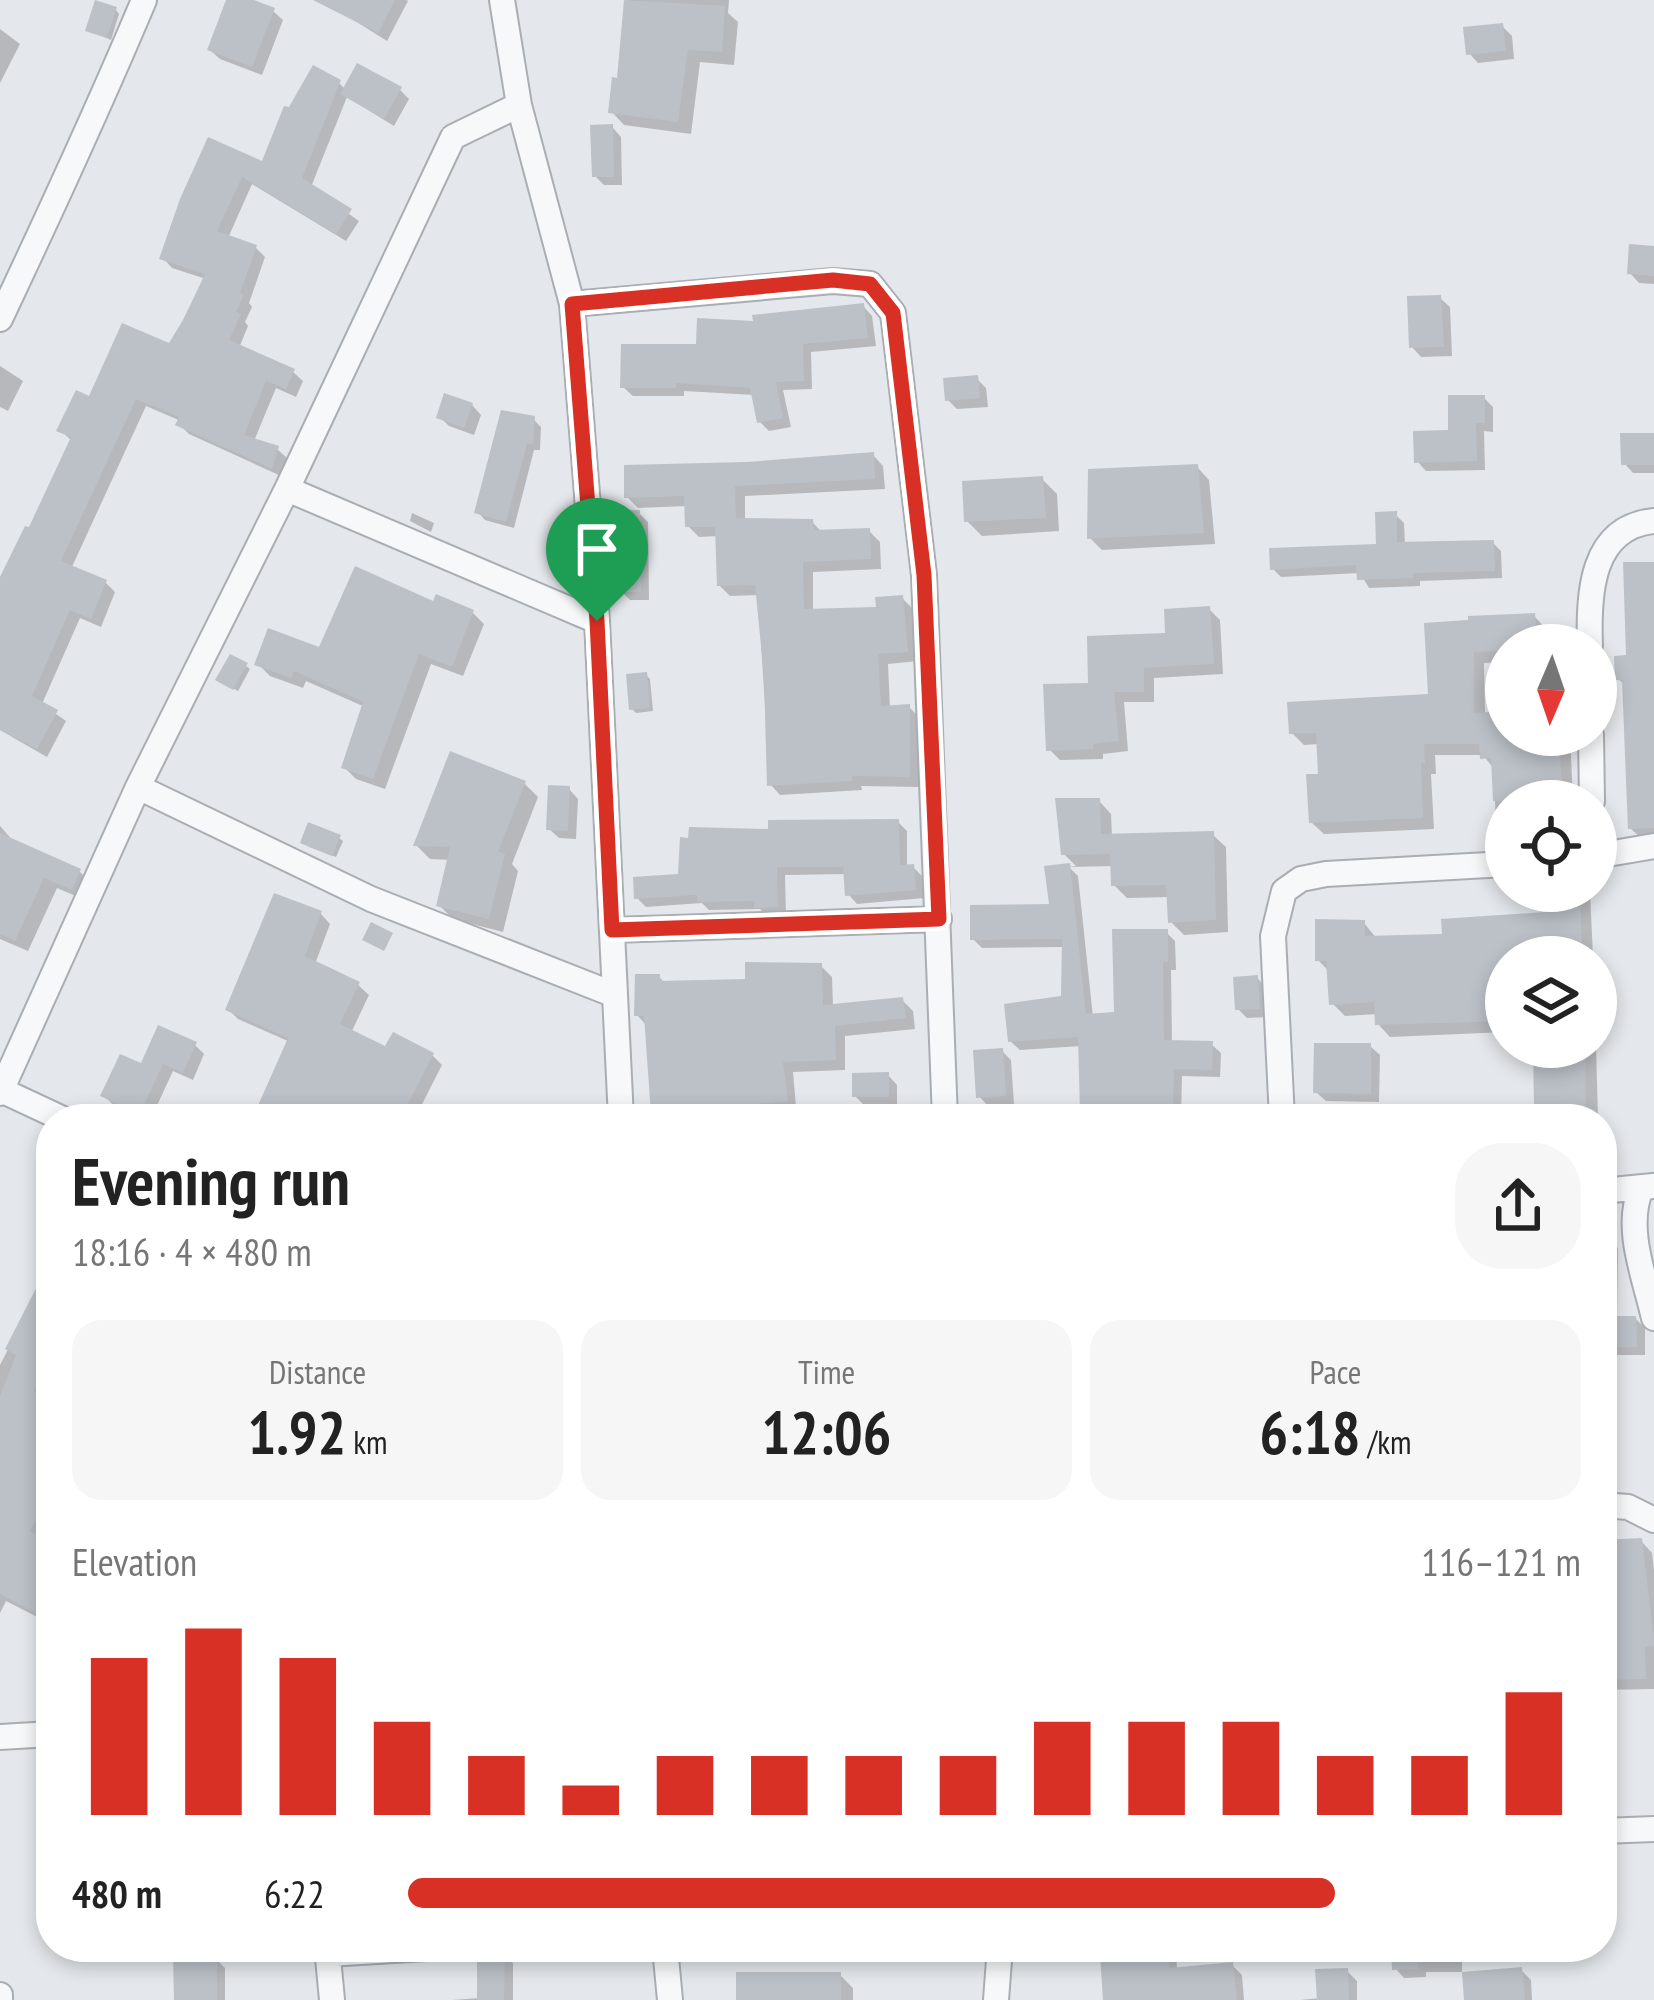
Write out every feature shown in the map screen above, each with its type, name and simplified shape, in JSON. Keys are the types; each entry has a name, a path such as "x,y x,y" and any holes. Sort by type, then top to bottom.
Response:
{"street":[{"path":"0,319 145,0"},
{"path":"502,0 519,105 572,304 597,621 620,1104"},
{"path":"36,1107 1,1091 138,787 287,490 453,136 519,105"},
{"path":"572,304 833,280 870,284 893,313 924,575 945,1104"},
{"path":"287,490 597,621"},
{"path":"1589,624 1588,600 1613,538 1633,523 1654,520"},
{"path":"138,787 371,899 615,995"},
{"path":"1617,852 1654,846"},
{"path":"1281,1104 1274,936 1284,891 1301,879 1326,874 1485,865"},
{"path":"612,930 939,919"},
{"path":"1617,1190 1647,1187"},
{"path":"1647,1187 1633,1206 1634,1225 1654,1318"},
{"path":"1617,1506 1654,1520"},
{"path":"0,1737 36,1735"},
{"path":"1617,1830 1654,1829"},
{"path":"328,1962 332,2000"},
{"path":"666,1962 670,2000"},
{"path":"997,2000 999,1962"}],"building":[{"path":"95,0 117,7 107,38 85,31"},
{"path":"226,0 254,0 275,8 252,67 207,50"},
{"path":"313,0 395,0 378,33"},
{"path":"624,0 725,6 722,52 688,50 678,122 608,113 612,77 617,78"},
{"path":"1503,23 1506,51 1466,55 1463,27"},
{"path":"357,63 402,87 384,119 340,94"},
{"path":"313,65 341,80 302,178 352,209 336,234 242,177 217,231 257,245 240,293 244,295 236,312 241,314 229,340 295,369 286,389 266,381 244,435 279,446 272,469 175,425 179,417 136,399 61,561 107,580 91,619 70,610 32,696 58,710 37,749 0,730 0,577 71,437 56,431 76,390 89,396 122,323 169,343 183,320 205,274 159,259 208,137 262,161 284,106 289,107"},
{"path":"613,124 614,177 592,177 590,125"},
{"path":"1629,244 1654,246 1654,276 1627,274"},
{"path":"1441,295 1444,347 1409,348 1407,296"},
{"path":"864,303 868,338 803,344 804,381 776,382 783,418 757,423 750,388 676,383 676,388 620,388 621,344 696,344 697,318 753,321 752,315"},
{"path":"978,375 980,398 945,401 943,378"},
{"path":"444,393 473,403 464,428 436,418"},
{"path":"1448,395 1485,395 1485,423 1476,423 1477,461 1414,463 1413,431 1448,430"},
{"path":"501,410 535,416 533,444 527,444 506,522 474,513"},
{"path":"1620,433 1654,433 1654,465 1621,465"},
{"path":"874,452 875,479 735,486 736,518 813,519 814,530 870,528 871,559 803,562 804,609 876,607 875,597 903,595 908,652 878,654 881,706 910,704 910,777 852,776 852,781 767,786 755,585 717,586 715,527 685,527 684,496 624,498 624,465"},
{"path":"1198,464 1204,533 1087,539 1088,469"},
{"path":"1043,476 1046,518 964,522 962,481"},
{"path":"617,510 640,510 641,592 618,592"},
{"path":"1397,511 1397,542 1494,540 1495,571 1357,580 1356,565 1270,570 1269,548 1376,544 1375,512"},
{"path":"1623,562 1654,562 1654,828 1628,829 1622,680 1617,680 1617,656 1626,655"},
{"path":"355,566 433,601 436,594 474,610 452,667 419,654 373,779 341,768 363,702 294,671 291,678 254,665 268,628 319,647"},
{"path":"1210,606 1214,664 1144,668 1144,692 1114,692 1119,741 1093,744 1093,749 1046,751 1043,684 1088,683 1087,636 1165,633 1164,609"},
{"path":"1535,613 1536,624 1485,624 1485,652 1474,652 1474,713 1485,712 1485,756 1560,756 1562,780 1492,780 1491,758 1480,759 1479,744 1424,744 1423,818 1309,823 1306,774 1318,774 1316,733 1289,734 1287,702 1428,694 1424,623 1468,620 1468,616"},
{"path":"230,654 248,663 233,690 215,680"},
{"path":"647,672 650,708 629,710 626,674"},
{"path":"450,751 526,781 498,852 505,854 489,919 436,906 450,847 413,846"},
{"path":"548,785 570,786 568,831 546,830"},
{"path":"1055,798 1100,798 1101,834 1214,831 1216,920 1168,923 1166,885 1111,886 1110,854 1061,855"},
{"path":"899,819 900,865 914,864 916,890 845,896 843,867 777,867 778,907 754,908 754,901 697,902 697,895 634,899 633,877 678,874 680,837 688,838 689,827 768,829 768,820"},
{"path":"308,822 341,835 332,856 300,843"},
{"path":"0,833 81,869 72,890 44,878 15,941 0,934"},
{"path":"1070,863 1086,1014 1114,1012 1112,929 1168,929 1168,962 1163,962 1164,1040 1213,1041 1212,1070 1174,1069 1173,1104 1080,1104 1078,1037 1008,1042 1004,1004 1061,996 1062,939 970,940 970,905 1049,904 1044,866"},
{"path":"274,893 322,911 305,956 360,982 340,1024 385,1046 393,1032 434,1053 408,1104 259,1104 288,1038 225,1010"},
{"path":"1581,912 1581,936 1485,936 1485,1022 1375,1025 1374,1002 1329,1005 1326,961 1315,961 1315,919 1365,920 1365,936 1442,934 1441,919"},
{"path":"371,922 393,933 384,951 362,940"},
{"path":"745,962 822,963 823,1005 903,997 906,1018 835,1026 836,1060 783,1062 788,1101 650,1104 644,1016 634,1016 635,974 660,974 660,981 745,979"},
{"path":"1258,975 1260,1009 1235,1010 1233,977"},
{"path":"158,1025 197,1042 183,1073 163,1064 144,1104 118,1104 100,1096 120,1054 141,1063"},
{"path":"1314,1043 1371,1043 1371,1094 1313,1093"},
{"path":"1003,1048 1006,1096 976,1098 973,1050"},
{"path":"1533,1068 1585,1068 1586,1104 1534,1104"},
{"path":"889,1072 889,1097 852,1097 852,1073"},
{"path":"36,1288 36,1520 30,1531 36,1534 36,1613 0,1594 0,1396 16,1355 5,1349"},
{"path":"1617,1316 1636,1316 1637,1347 1617,1347"},
{"path":"1642,1538 1654,1640 1654,1646 1645,1647 1646,1679 1617,1680 1617,1539"},
{"path":"173,1962 217,1962 217,2000 174,2000"},
{"path":"477,1962 505,1962 504,2000 477,2000"},
{"path":"1100,1962 1169,1962 1169,1968 1233,1962 1237,2000 1103,2000"},
{"path":"1392,1962 1418,1962 1418,1969 1392,1970"},
{"path":"1522,1967 1525,2000 1464,2000 1462,1972"},
{"path":"1348,1968 1349,2000 1317,2000 1315,1969"},
{"path":"736,1972 841,1972 841,2000 736,2000"}],"route":[{"path":"833,280 870,284 893,313 924,575 939,919 612,930 597,621 572,304 833,280"}]}
